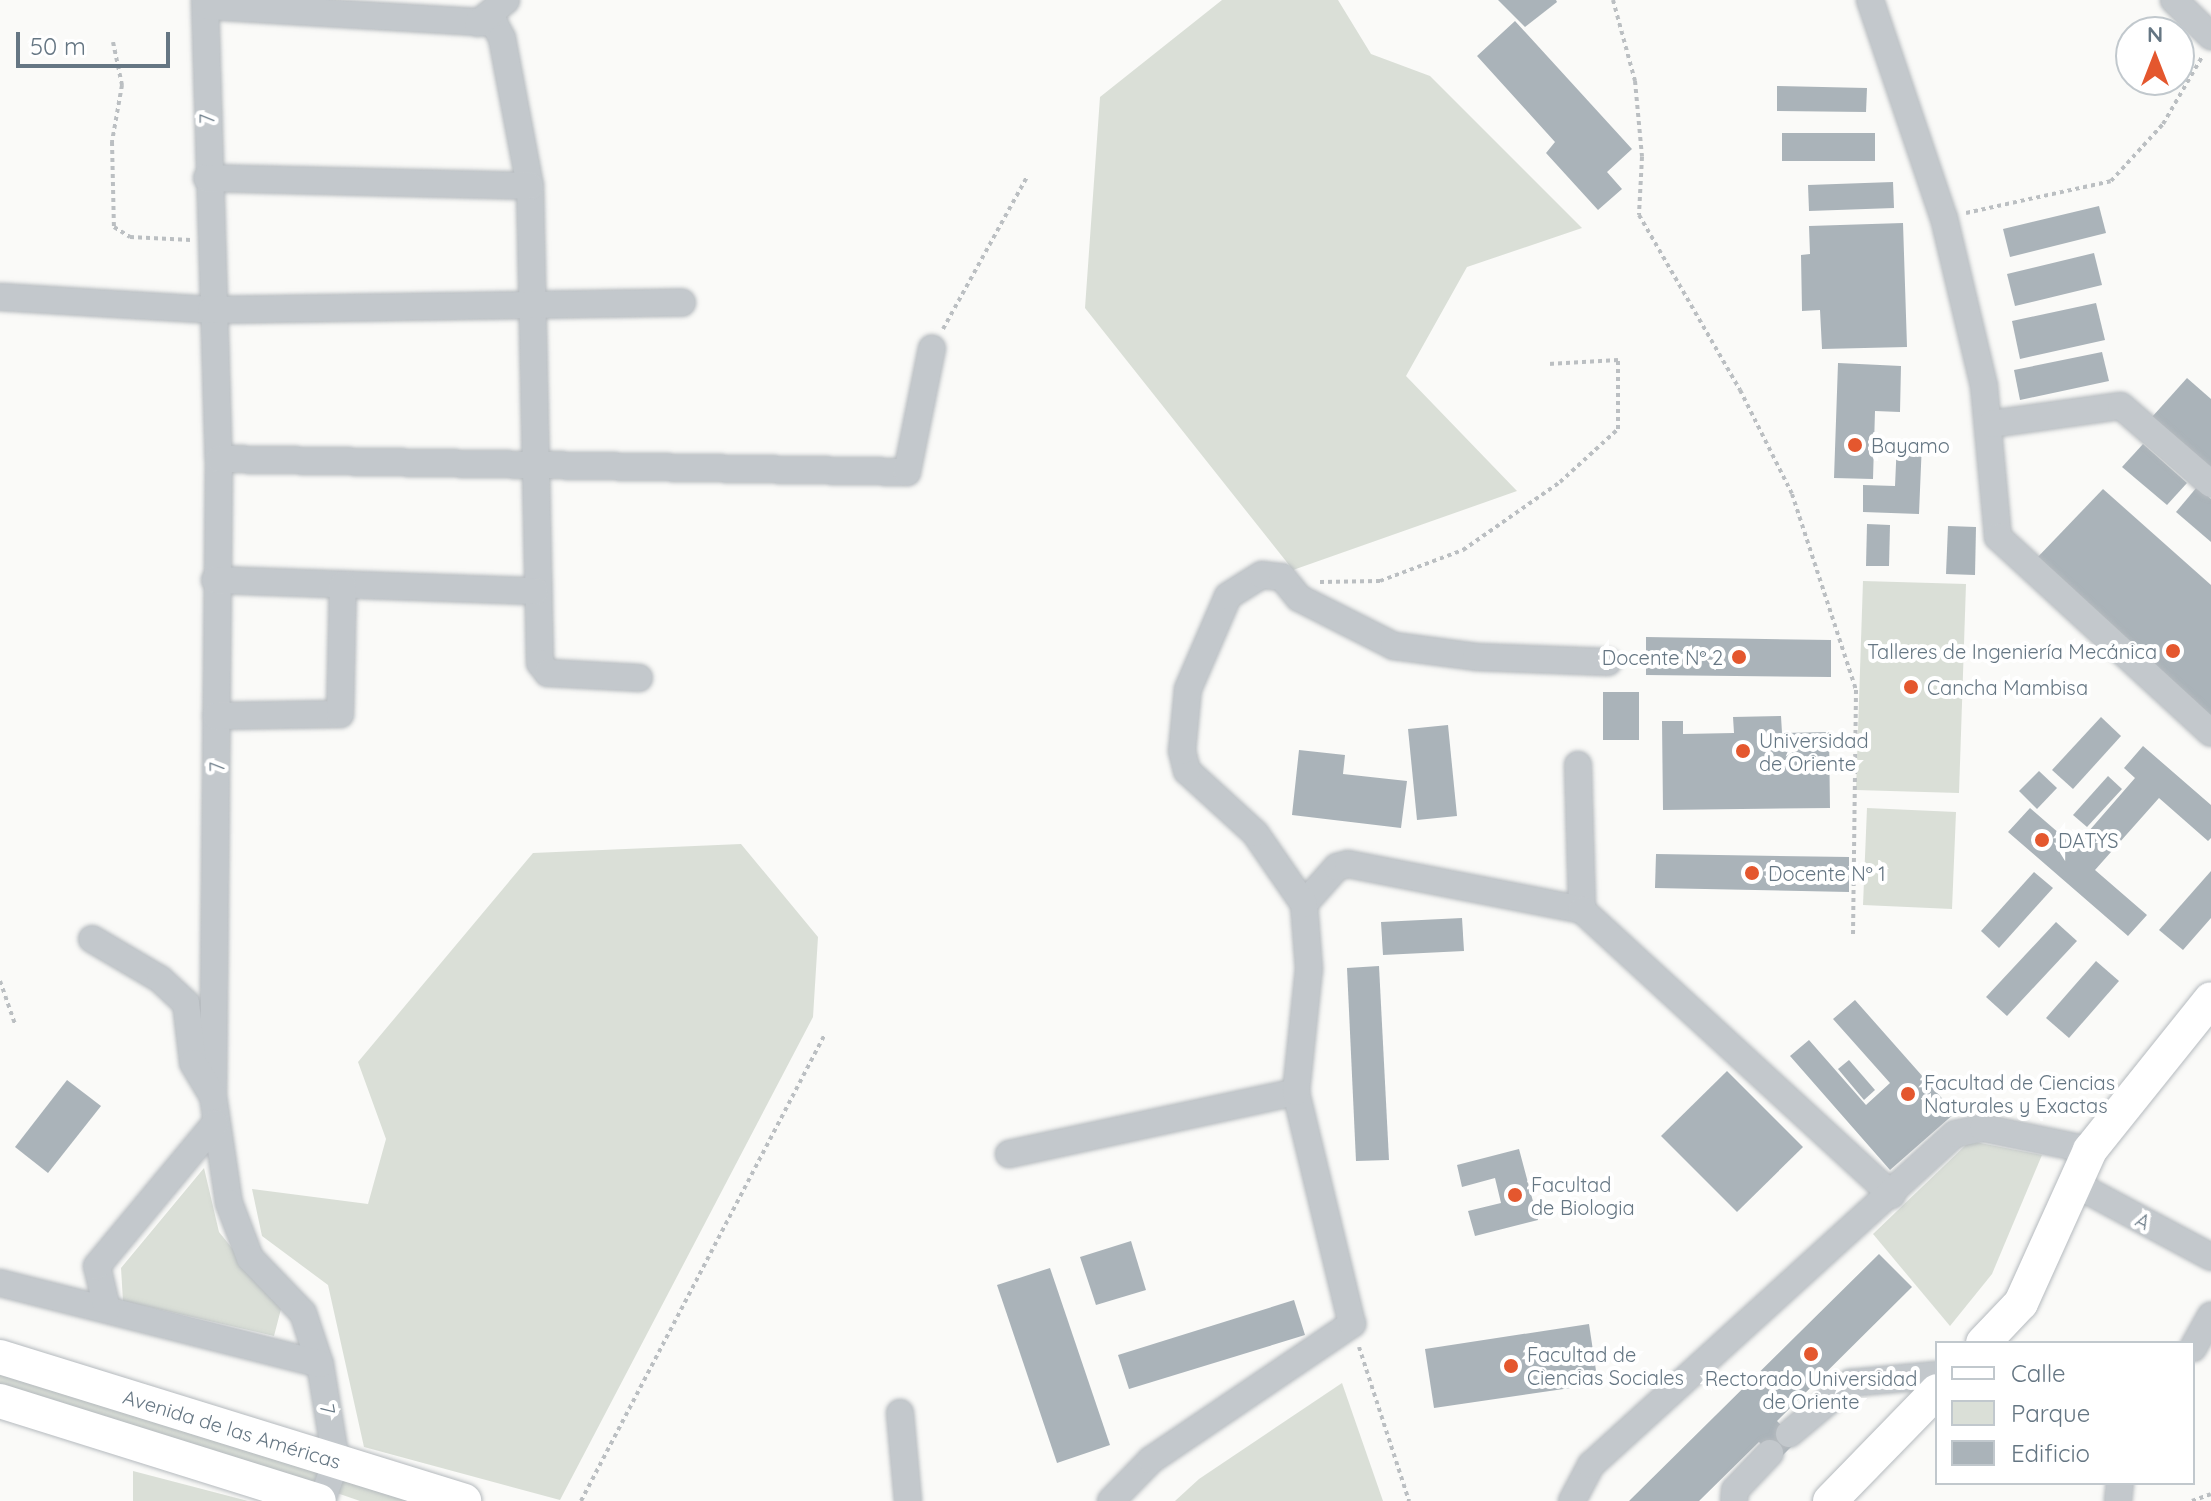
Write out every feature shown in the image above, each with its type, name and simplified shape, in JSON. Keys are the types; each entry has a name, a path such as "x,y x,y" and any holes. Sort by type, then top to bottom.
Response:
{"main road":[{"path":"1985,1341 2021,1303 2090,1150 2211,999"},
{"name":"Avenida de las Américas","path":"0,1357 464,1501"},
{"path":"1830,1501 1935,1393"},
{"name":"Avenida de las Américas","path":"0,1401 321,1501"}],"street":[{"path":"478,23 506,0"},
{"path":"1870,0 1944,218 1991,424 1996,523 2002,547 2211,733"},
{"path":"2174,0 2208,44"},
{"path":"206,3 494,23 502,38 530,186 534,309 535,591 540,663 548,673 639,678"},
{"name":"7","path":"206,3 207,178 219,459 215,580 215,1124 229,1203 250,1258 303,1313 320,1364 336,1461 321,1501"},
{"path":"207,178 530,186"},
{"path":"0,297 211,310 534,309 682,303"},
{"path":"219,459 907,472 932,348"},
{"path":"1991,424 2121,406 2211,484"},
{"path":"1111,1501 1151,1460 1352,1324 1296,1092 1309,969 1304,904 1255,833 1187,771 1182,751 1188,689 1228,596 1262,575 1282,577 1311,605 1394,646 1476,657 1608,662"},
{"path":"215,580 535,591"},
{"path":"216,716 340,714 343,585"},
{"path":"1578,765 1582,910"},
{"path":"1304,904 1337,867 1348,864 1582,910 1892,1195"},
{"path":"92,939 160,979 186,1003 193,1063 213,1096"},
{"path":"1009,1154 1296,1092"},
{"path":"107,1309 97,1266 215,1124"},
{"path":"1572,1501 1591,1465 1968,1127 2090,1150"},
{"name":"A","path":"2075,1184 2211,1257"},
{"path":"0,1283 320,1364"},
{"path":"2195,1344 2211,1316"},
{"path":"1789,1434 1850,1383 1935,1375"},
{"path":"900,1413 908,1501"},
{"path":"1734,1501 1735,1490 1770,1453"}],"path":[{"path":"1613,0 1635,81 1642,157 1639,215 1740,390 1792,494 1856,690 1853,938"},
{"path":"113,42 122,85 112,142 114,227 130,237 209,241"},
{"path":"1944,218 2111,181 2163,124 2208,44"},
{"path":"932,348 1027,177"},
{"path":"1282,577 1344,585 1410,571 1463,550 1560,482 1618,429 1618,360 1548,364"},
{"path":"0,981 15,1024"},
{"path":"581,1501 825,1034"},
{"path":"1352,1324 1409,1501"},
{"path":"2192,1501 2211,1494"}],"green space":[{"path":"1222,0 1338,0 1371,54 1430,76 1582,228 1467,267 1406,376 1517,491 1293,570 1085,308 1100,97"},
{"name":"Cancha Mambisa","path":"1863,581 1966,584 1959,793 1856,790"},
{"path":"1867,808 1956,812 1952,909 1863,905"},
{"path":"741,844 818,937 813,1017 560,1500 364,1447 328,1285 262,1236 252,1189 368,1204 386,1139 358,1062 533,853"},
{"path":"1970,1141 2042,1155 1992,1274 1950,1326 1873,1234"},
{"path":"204,1168 219,1232 281,1309 274,1336 123,1301 121,1268"},
{"path":"0,1370 324,1470 319,1487 0,1390"},
{"path":"1342,1383 1383,1501 1175,1501 1199,1479"},
{"path":"133,1471 248,1501 133,1501"},
{"path":"340,1475 424,1501 360,1501 334,1492"}],"building":[{"path":"1498,0 1556,0 1557,2 1525,27"},
{"path":"1515,21 1632,149 1607,172 1622,189 1598,210 1546,153 1555,142 1477,56"},
{"path":"1777,86 1867,88 1866,112 1777,111"},
{"path":"1782,133 1875,133 1875,161 1782,161"},
{"path":"1893,182 1894,208 1809,211 1808,185"},
{"path":"2099,206 2106,233 2010,257 2003,229"},
{"path":"1903,223 1907,347 1822,349 1820,310 1802,311 1801,255 1810,254 1809,226"},
{"path":"2094,253 2102,285 2015,306 2007,274"},
{"path":"2096,303 2105,340 2020,359 2012,321"},
{"path":"2102,352 2109,381 2020,400 2014,370"},
{"path":"1838,363 1901,366 1900,412 1875,411 1873,479 1834,478"},
{"path":"2187,378 2211,399 2211,468 2152,417"},
{"path":"1897,441 1922,442 1919,514 1863,512 1863,485 1895,486"},
{"path":"2143,444 2187,483 2167,505 2122,467"},
{"path":"2197,487 2211,499 2211,542 2176,512"},
{"name":"Talleres de Ingeniería Mecánica","path":"2103,489 2211,585 2211,718 2034,561"},
{"path":"1867,524 1890,525 1889,566 1866,566"},
{"path":"1948,526 1976,527 1975,575 1946,574"},
{"name":"Docente Nº 2","path":"1646,637 1831,640 1831,677 1646,675"},
{"path":"1603,692 1639,692 1639,740 1603,740"},
{"path":"1781,716 1782,733 1829,732 1830,808 1663,810 1662,721 1683,721 1683,734 1734,733 1733,717"},
{"path":"2101,717 2121,736 2073,789 2052,770"},
{"path":"1448,725 1457,816 1417,820 1408,729"},
{"name":"DATYS","path":"2143,746 2211,805 2211,838 2208,841 2159,798 2095,870 2147,915 2128,936 2008,832 2030,808 2075,847 2135,778 2124,768"},
{"path":"1299,750 1345,755 1343,774 1407,781 1401,828 1292,815"},
{"path":"2039,771 2057,788 2037,809 2019,791"},
{"path":"2108,776 2122,789 2087,827 2073,815"},
{"name":"Docente Nº 1","path":"1656,854 1849,857 1849,892 1655,888"},
{"path":"2211,871 2211,918 2183,950 2159,930"},
{"path":"2034,872 2053,888 1999,948 1981,931"},
{"path":"1462,918 1464,951 1383,955 1381,922"},
{"path":"2056,922 2077,941 2007,1016 1986,997"},
{"path":"2096,961 2119,981 2069,1038 2046,1018"},
{"path":"1379,966 1389,1160 1356,1161 1347,968"},
{"name":"Facultad de Ciencias Naturales y Exactas","path":"1855,1000 1955,1113 1890,1170 1790,1056 1809,1040 1866,1105 1890,1083 1833,1019"},
{"path":"1849,1060 1875,1090 1864,1100 1838,1069"},
{"path":"1727,1071 1803,1147 1737,1212 1661,1136"},
{"path":"67,1080 101,1106 48,1173 15,1147"},
{"name":"Facultad de Biologia","path":"1519,1149 1538,1220 1475,1236 1468,1211 1501,1203 1495,1178 1462,1187 1457,1165"},
{"path":"1131,1241 1146,1290 1096,1305 1080,1257"},
{"name":"Rectorado Universidad de Oriente","path":"1879,1254 1912,1287 1777,1421 1797,1441 1777,1461 1759,1442 1699,1501 1629,1501"},
{"path":"1050,1268 1110,1445 1057,1463 997,1285"},
{"path":"1294,1300 1305,1335 1129,1389 1118,1355"},
{"name":"Facultad de Ciencias Sociales","path":"1589,1324 1598,1384 1434,1408 1425,1349"}],"place":[{"name":"Bayamo","path":"1855,445"},
{"name":"Talleres de Ingeniería Mecánica","path":"2173,651"},
{"name":"Docente Nº 2","path":"1739,657"},
{"name":"Cancha Mambisa","path":"1911,687"},
{"name":"Universidad de Oriente","path":"1743,751"},
{"name":"DATYS","path":"2042,840"},
{"name":"Docente Nº 1","path":"1752,873"},
{"name":"Facultad de Ciencias Naturales y Exactas","path":"1908,1094"},
{"name":"Facultad de Biologia","path":"1515,1195"},
{"name":"Rectorado Universidad de Oriente","path":"1811,1354"},
{"name":"Facultad de Ciencias Sociales","path":"1511,1366"}]}
